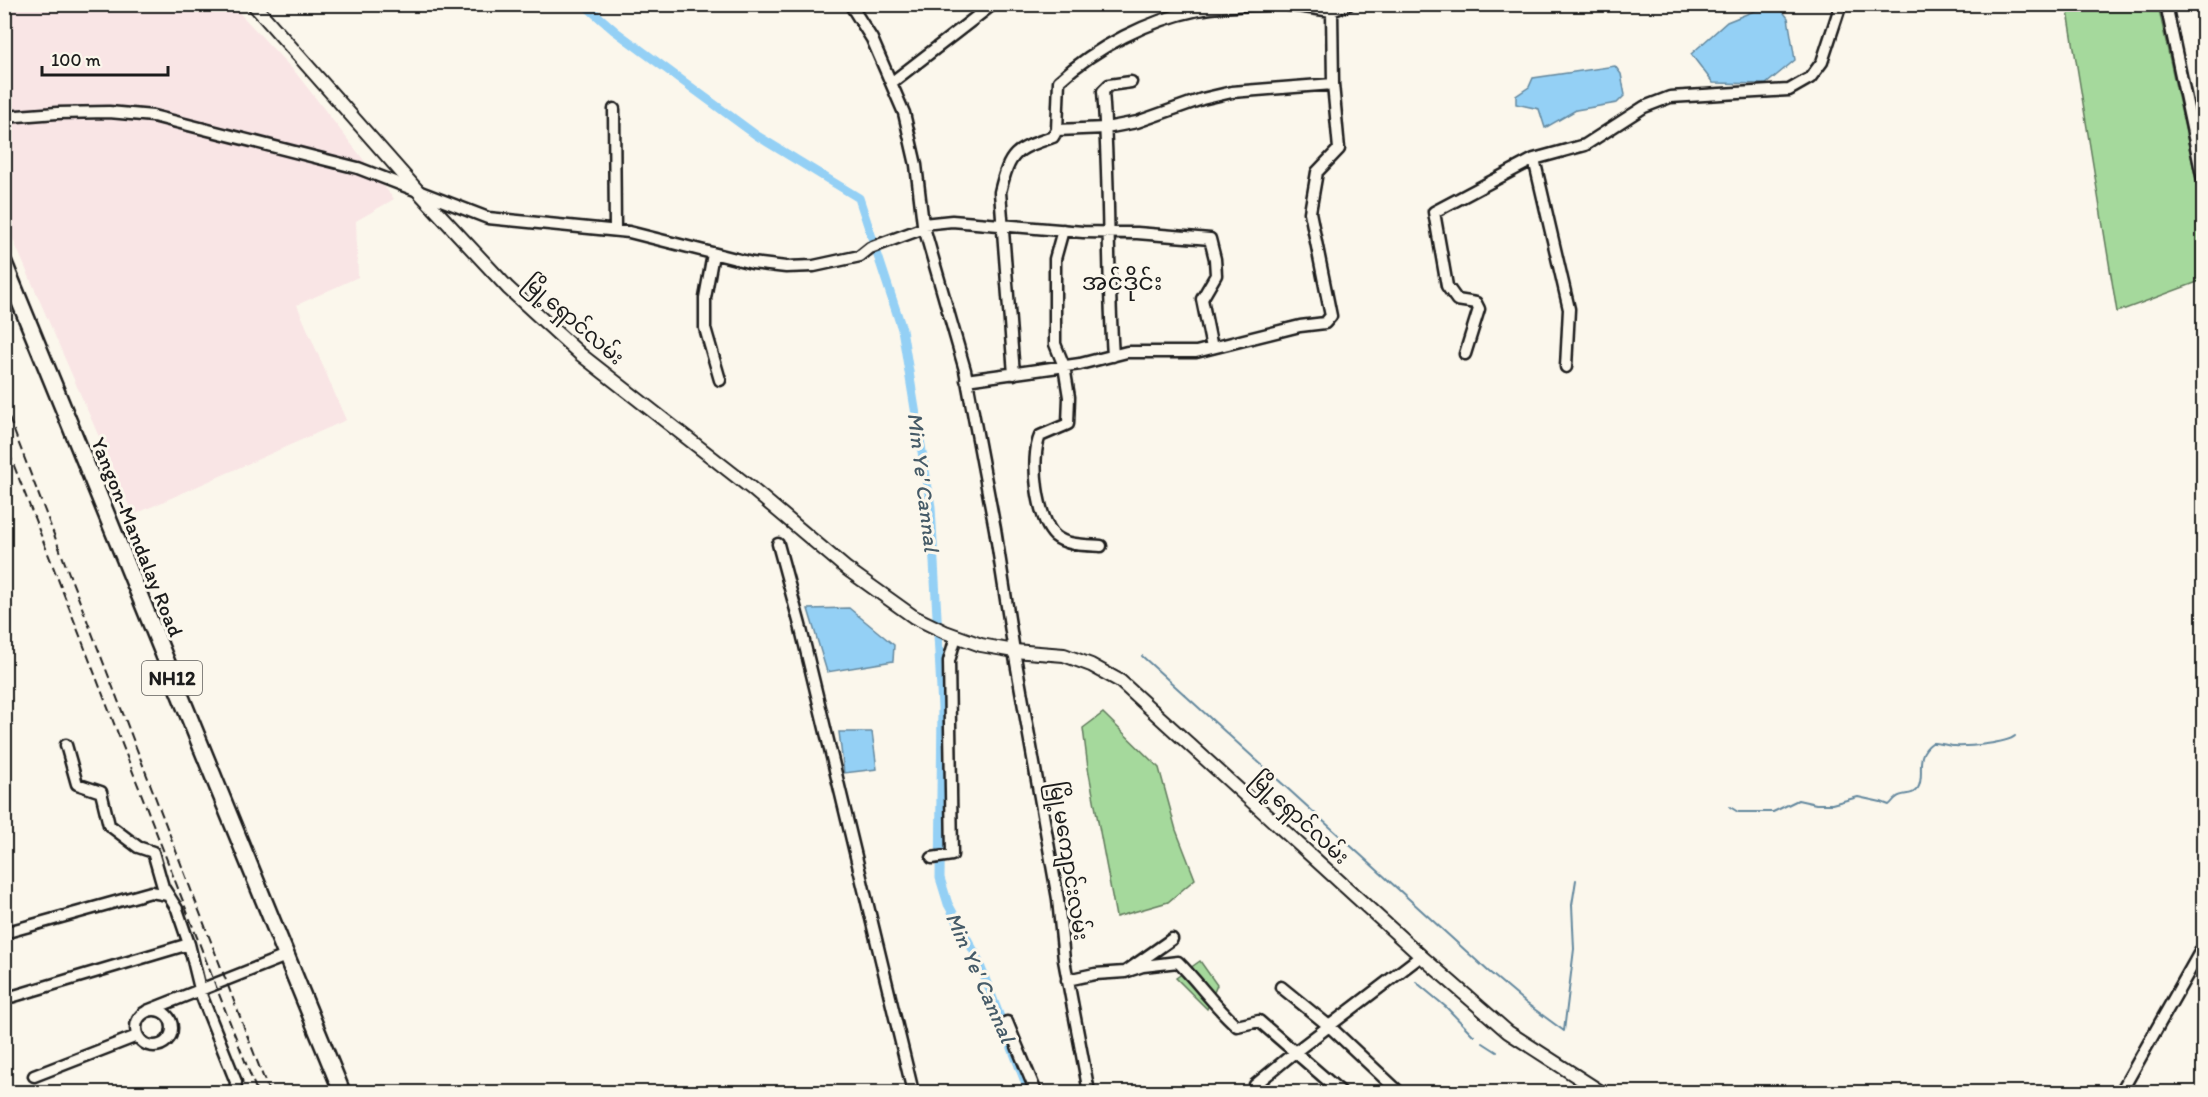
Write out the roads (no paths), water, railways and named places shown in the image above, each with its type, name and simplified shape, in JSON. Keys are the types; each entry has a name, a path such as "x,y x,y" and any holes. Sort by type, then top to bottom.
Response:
{"highway":[{"name":"Yangon-Mandalay Road","path":"4,263 342,1092"}],"main road":[{"name":"မြို့ရှောင်လမ်း","path":"253,4 417,190 508,288 580,354 751,488 847,569 914,617 981,645 1064,656 1091,665 1120,681 1421,956 1508,1032 1601,1092"}],"street":[{"name":"မြို့မကျောင်းလမ်း","path":"850,4 872,39 904,112 916,165 924,226 966,380 995,529 1011,634 1058,899 1067,980 1089,1092"},
{"path":"891,83 993,4"},
{"path":"1014,374 1000,192 1014,154 1053,137 1057,130 1059,81 1074,67 1122,38 1168,18 1199,10 1239,5 1282,4 1332,11 1349,4"},
{"path":"1465,354 1479,309 1476,303 1457,300 1448,286 1434,212 1534,159 1585,145 1644,107 1670,97 1789,90 1810,78 1822,62 1841,4"},
{"path":"2166,4 2204,185"},
{"path":"966,380 1064,366 1126,352 1196,352 1300,326 1325,323 1331,316 1310,212 1317,172 1339,149 1333,84 1332,11"},
{"path":"1113,356 1109,300 1106,128 1103,91 1108,85 1131,82"},
{"path":"1057,130 1106,128 1137,122 1202,99 1232,92 1333,84"},
{"path":"614,109 615,230"},
{"path":"4,117 109,112 153,116 358,168 488,218 615,230 752,263 786,267 814,266 860,256 870,248 924,226 952,221 1210,239 1215,259 1215,275 1202,299 1212,348"},
{"path":"1534,159 1569,309 1566,367"},
{"path":"1063,230 1055,259 1055,344 1064,366 1069,397 1068,424 1040,436 1036,444 1036,470 1041,510 1047,525 1056,537 1079,544 1101,546"},
{"path":"713,254 705,298 705,328 720,380"},
{"path":"778,544 800,625 913,1092"},
{"path":"932,858 952,855 949,683 951,634"},
{"path":"66,745 77,784 101,792 109,825 138,847 153,852 163,887 177,909 189,944 202,997 236,1082 235,1092"},
{"path":"4,933 151,892 168,895"},
{"path":"1125,972 1172,939"},
{"path":"4,999 189,944"},
{"path":"2121,1092 2204,945"},
{"path":"147,1011 159,1010 171,1022 171,1033 164,1043 146,1045 137,1036 138,1018 147,1011 285,956"},
{"path":"1253,1089 1295,1052 1421,956"},
{"path":"1067,980 1095,974 1125,972 1143,966 1178,963 1201,986 1221,1012 1237,1026 1259,1022 1341,1092"},
{"path":"1281,987 1329,1026 1397,1090"},
{"path":"1007,1022 1036,1092"},
{"path":"34,1076 137,1036"}],"water":[{"path":"1769,5 1778,5 1788,18 1795,60 1766,84 1713,83 1691,54 1727,22"},
{"path":"1615,66 1621,74 1625,95 1617,103 1576,110 1545,128 1539,109 1516,104 1516,96 1529,87 1533,78"},
{"path":"849,608 894,645 893,661 827,672 808,609"},
{"path":"839,732 872,732 877,769 844,773"}],"waterway":[{"name":"Min Ye' Cannal","path":"584,4 615,31 756,135 859,198 902,329 931,507 942,708 940,878 948,904 976,955 1029,1092"},
{"path":"1142,656 1488,971 1564,1031 1574,949 1572,905 1576,880"},
{"path":"1730,807 1738,812 1773,812 1798,800 1816,804 1832,804 1858,797 1889,805 1899,796 1916,791 1921,777 1921,760 1926,748 1932,743 1955,746 1977,745 1996,743 2015,736"},
{"path":"1416,982 1446,1007 1474,1036"},
{"path":"1483,1043 1497,1052"}],"railway":[{"path":"4,405 269,1092"},
{"path":"4,440 257,1092"}],"district":[{"name":"အင်ဒိုင်း","path":"1122,282"}]}
